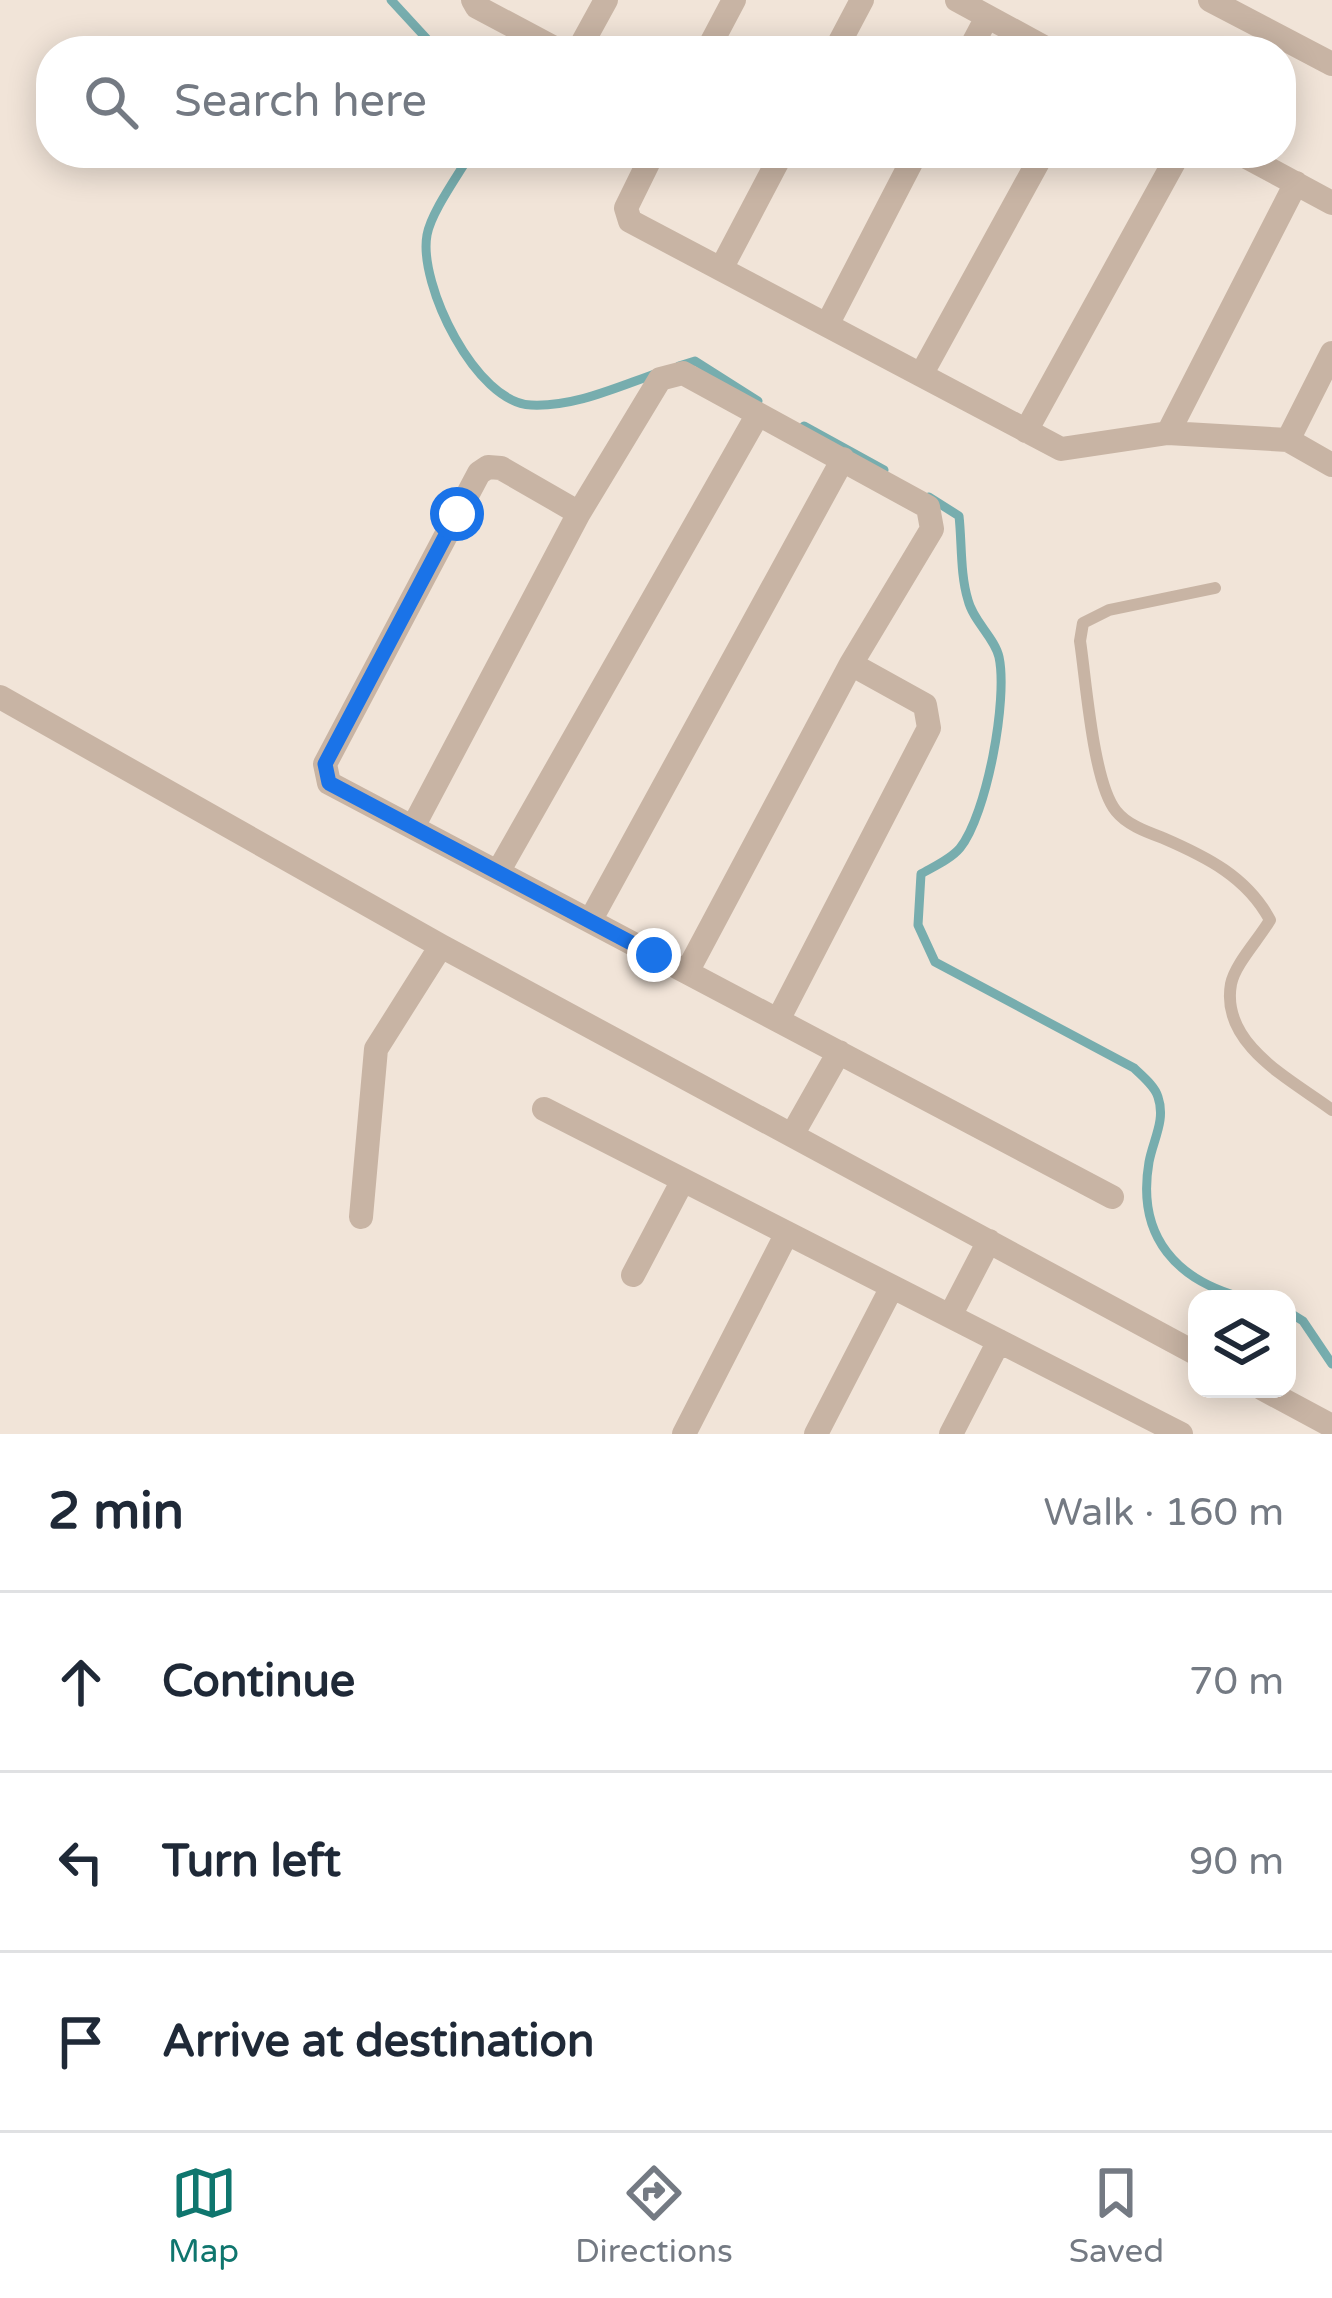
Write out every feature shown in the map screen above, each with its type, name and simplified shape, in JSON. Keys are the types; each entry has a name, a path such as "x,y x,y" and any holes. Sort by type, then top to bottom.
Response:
{"street":[{"path":"473,0 477,7 532,36"},
{"path":"586,36 606,0"},
{"path":"715,36 734,0"},
{"path":"844,36 862,0"},
{"path":"957,0 1024,36"},
{"path":"1210,0 1279,36"},
{"path":"977,36 987,16"},
{"path":"1296,45 1332,64"},
{"path":"646,168 626,208 630,220 1061,449 1168,433 1288,440 1332,465"},
{"path":"721,268 774,168"},
{"path":"827,325 908,168"},
{"path":"921,375 1035,168"},
{"path":"1027,431 1171,168"},
{"path":"1268,168 1332,203"},
{"path":"1168,433 1296,183"},
{"path":"1288,440 1332,353"},
{"path":"413,827 579,513 660,379 682,373 928,507 933,517 932,529 850,664 687,972"},
{"path":"498,872 758,414"},
{"path":"590,921 843,459"},
{"path":"579,513 501,468 488,467 478,473 325,764 329,783 1112,1197"},
{"path":"778,1020 929,728 925,705 850,664"},
{"path":"0,697 441,946 1188,1349"},
{"path":"362,1217 376,1049 441,946"},
{"path":"792,1136 839,1052"},
{"path":"544,1109 1181,1434"},
{"path":"634,1275 682,1180"},
{"path":"684,1434 788,1233"},
{"path":"950,1316 989,1241"},
{"path":"816,1434 892,1287"},
{"path":"951,1434 999,1341"},
{"path":"1280,1398 1332,1426"}],"lane":[{"path":"1215,588 1109,610 1083,623 1080,640 1103,790 1117,813 1139,828 1192,851 1255,892 1270,920 1231,982 1232,1015 1250,1049 1332,1110"}],"waterway":[{"path":"391,0 424,36"},
{"path":"462,168 434,215 427,256 441,310 455,338 490,384 510,399 547,405 658,373"},
{"path":"679,366 695,361 758,401"},
{"path":"804,426 884,470"},
{"path":"929,497 959,516 965,590 999,657 1001,676 993,756 979,810 960,848 921,874 918,925 935,962 1134,1068 1151,1085 1161,1114 1147,1189 1156,1234 1182,1268 1221,1290"},
{"path":"1296,1317 1332,1364"}],"route":[{"path":"457,514 324,772 329,783 654,955"}]}
